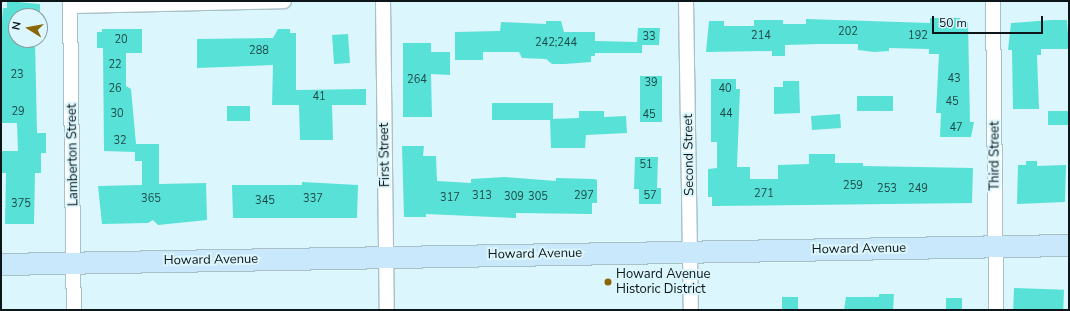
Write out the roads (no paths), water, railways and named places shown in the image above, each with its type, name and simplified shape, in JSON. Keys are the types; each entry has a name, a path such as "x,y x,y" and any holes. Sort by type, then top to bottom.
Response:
{"main road":[{"name":"Howard Avenue","path":"1,264 1069,245"}],"street":[{"path":"70,3 284,1"},
{"name":"First Street","path":"383,1 386,310"},
{"name":"Second Street","path":"686,1 691,310"},
{"name":"Third Street","path":"993,1 996,310"},
{"name":"Lamberton Street","path":"70,3 74,310"}],"place":[{"name":"Howard Avenue Historic District","path":"608,282"}]}
